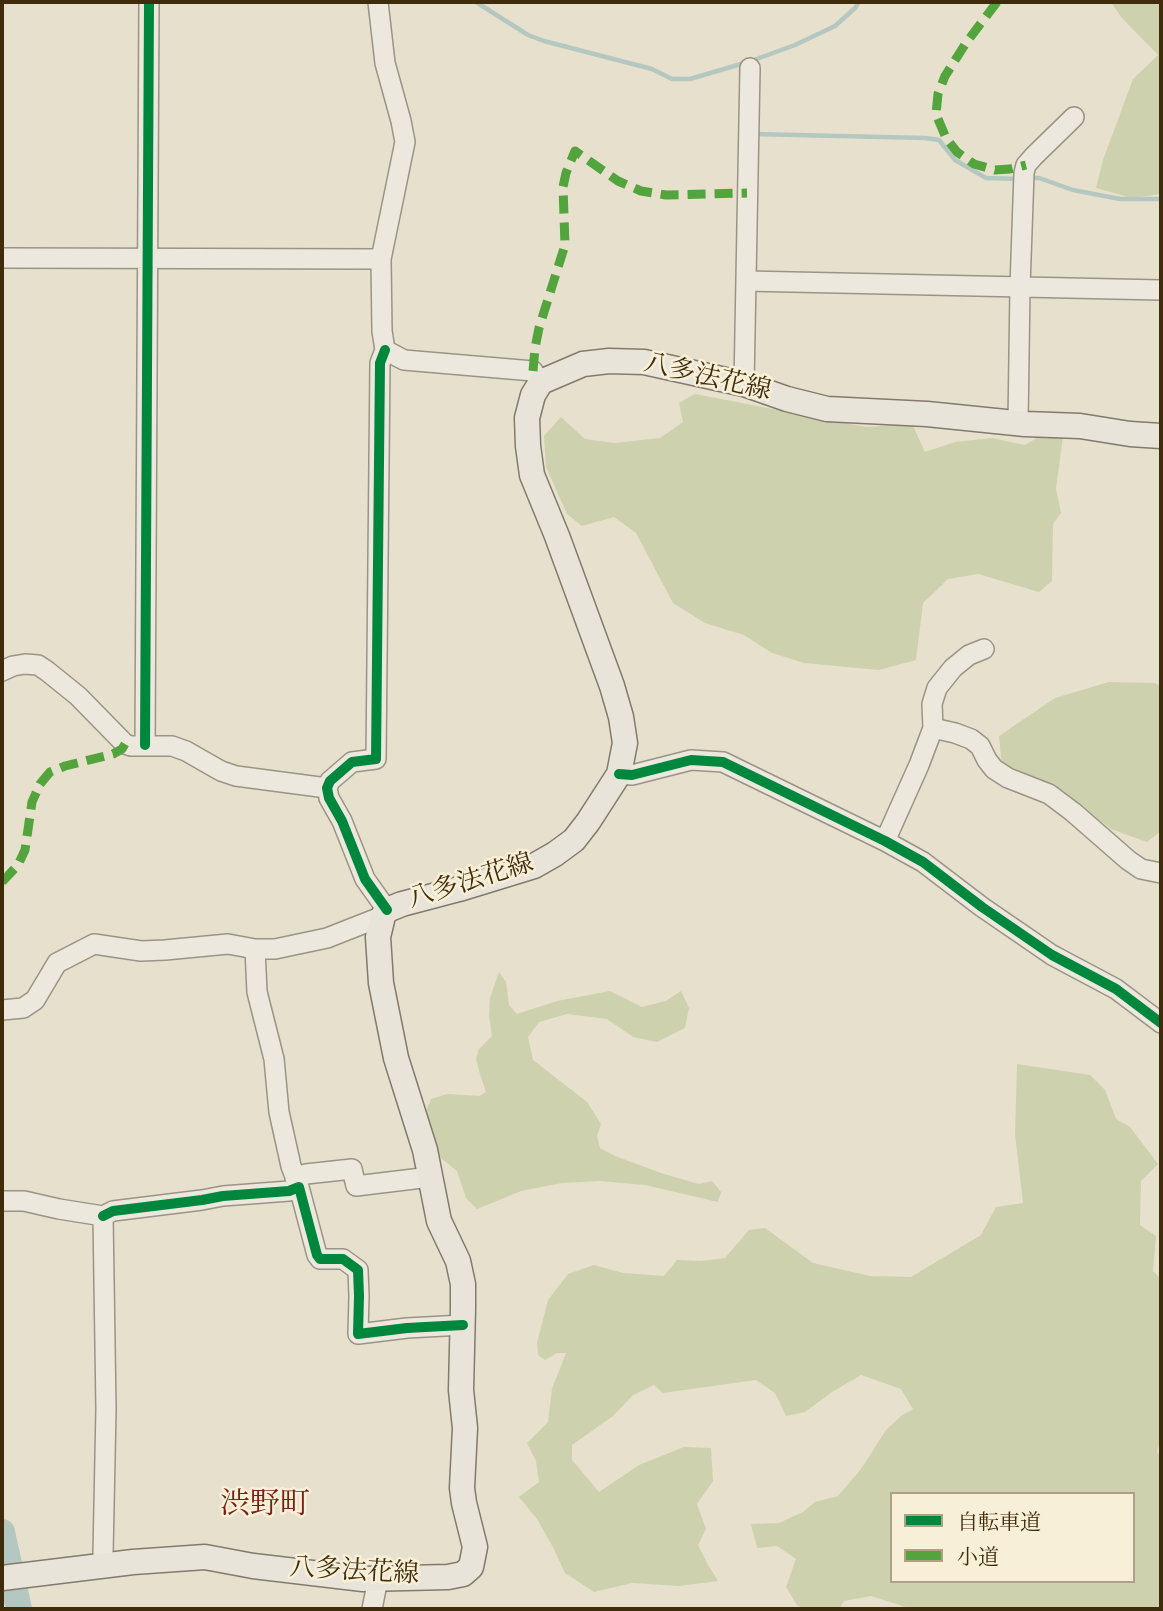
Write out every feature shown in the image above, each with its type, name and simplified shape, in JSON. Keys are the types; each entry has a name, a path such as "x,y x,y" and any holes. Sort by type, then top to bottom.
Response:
{"main road":[{"name":"八多法花線","path":"10,1577 133,1562 205,1558 363,1579 448,1577 463,1574 471,1567 475,1547 463,1488 463,1284 458,1261 439,1221 425,1150 396,1058 381,984 378,937 385,913 402,904 534,866 574,840 619,774 625,743 621,717 532,475 527,418 533,395 541,382 583,364 609,361 644,362 744,384 827,409 928,414 1018,424 1080,426 1161,436"}],"street":[{"path":"145,745 149,2"},
{"path":"2,1010 23,1008 36,1000 57,963 94,944 141,951 228,944 275,950 327,938 385,913 365,879 327,788 330,781 352,762 376,759 380,363 386,350 382,331 381,260 405,142 384,63 377,2"},
{"path":"744,384 750,68"},
{"path":"1018,424 1020,287 1026,166 1074,117"},
{"path":"2,258 381,260"},
{"path":"746,281 1161,290"},
{"path":"386,350 404,360 533,371 541,382"},
{"path":"885,841 933,729 933,704 937,688 953,668 969,655 984,649"},
{"path":"2,671 24,664 38,665 78,696 125,744 172,746 236,776 327,788"},
{"path":"933,729 971,739 981,746 994,769 1008,778 1049,794 1128,860 1141,869 1161,873"},
{"path":"619,774 632,775 691,760 723,762 923,862 1052,955 1116,989 1161,1023"},
{"path":"255,949 257,992 274,1059 279,1112 291,1166 317,1255 320,1259 343,1259 358,1270 358,1334 463,1325"},
{"path":"2,1200 24,1201 103,1216 113,1211 223,1196 289,1191 306,1174 352,1169 356,1186 430,1177"},
{"path":"103,1216 106,1409 104,1566"},
{"path":"372,1609 378,1579"}],"green space":[{"path":"1111,2 1161,2 1161,194 1132,198 1096,188 1103,160 1133,79 1158,55 1121,17"},
{"path":"695,394 866,427 912,424 925,452 955,442 992,438 1025,445 1047,432 1063,436 1056,489 1061,513 1053,524 1052,581 1039,592 978,574 948,579 923,603 916,660 879,670 804,663 772,653 744,635 705,623 673,603 636,533 614,517 582,526 567,514 546,467 544,436 561,417 585,439 614,443 660,438 683,422 679,403"},
{"path":"1109,682 1155,683 1161,686 1161,831 1147,842 1111,829 1057,789 1002,768 999,736 1055,698"},
{"path":"499,972 506,982 509,1005 517,1014 557,1001 610,991 642,1007 666,1001 681,991 689,1008 685,1028 657,1042 633,1037 607,1019 567,1014 539,1022 528,1037 533,1060 587,1102 601,1124 597,1136 600,1148 664,1174 699,1184 712,1181 721,1192 718,1202 645,1185 600,1181 562,1183 521,1191 477,1209 466,1198 457,1171 441,1158 431,1136 426,1111 431,1099 447,1094 479,1096 486,1092 476,1059 479,1049 492,1036 490,998"},
{"path":"1017,1064 1090,1075 1105,1090 1116,1119 1130,1127 1158,1164 1141,1181 1140,1225 1156,1236 1153,1271 1161,1279 1161,1438 1157,1452 1161,1457 1161,1609 912,1609 871,1596 844,1601 839,1609 805,1609 797,1605 786,1587 796,1559 777,1546 757,1548 751,1524 779,1523 803,1512 815,1502 838,1496 861,1469 886,1430 913,1409 901,1389 861,1375 805,1412 786,1416 775,1393 756,1380 663,1393 654,1385 633,1395 613,1416 572,1445 572,1460 599,1492 639,1465 684,1447 711,1448 713,1481 697,1504 706,1529 698,1545 718,1581 679,1586 632,1583 594,1592 565,1573 537,1519 519,1497 539,1482 536,1461 527,1443 548,1422 552,1389 566,1353 557,1353 545,1360 538,1355 537,1343 548,1300 568,1274 594,1265 623,1273 664,1276 677,1260 725,1258 749,1230 765,1228 813,1263 870,1276 911,1277 981,1235 996,1207 1023,1203 1015,1134"}],"waterway":[{"path":"476,2 528,35 652,69 672,79 690,79 741,64 741,71"},
{"path":"751,61 795,45 835,26 859,2"},
{"path":"753,134 939,140 955,160 986,178 1020,179"},
{"path":"1029,178 1039,178 1073,190 1120,199 1161,199"},
{"path":"2,1532 19,1609"}],"marked path":[{"path":"997,2 945,76 938,94 936,114 946,138 957,152 974,164 995,170 1026,165"},
{"path":"533,371 539,328 565,245 563,187 575,151 618,181 641,191 666,195 747,193"},
{"path":"2,882 18,865 25,850 32,802 40,784 50,772 113,754 125,744"}],"cycle path":[{"path":"145,745 149,2"},
{"path":"385,350 380,363 376,759 352,762 330,781 327,788 365,879 387,910"},
{"path":"619,774 632,775 691,760 723,762 923,862 1052,955 1116,989 1161,1023"},
{"path":"103,1216 113,1211 223,1196 289,1191 299,1187 317,1255 320,1259 343,1259 358,1270 358,1334 463,1325"}],"district":[{"name":"渋野町","path":"265,1507"}]}
